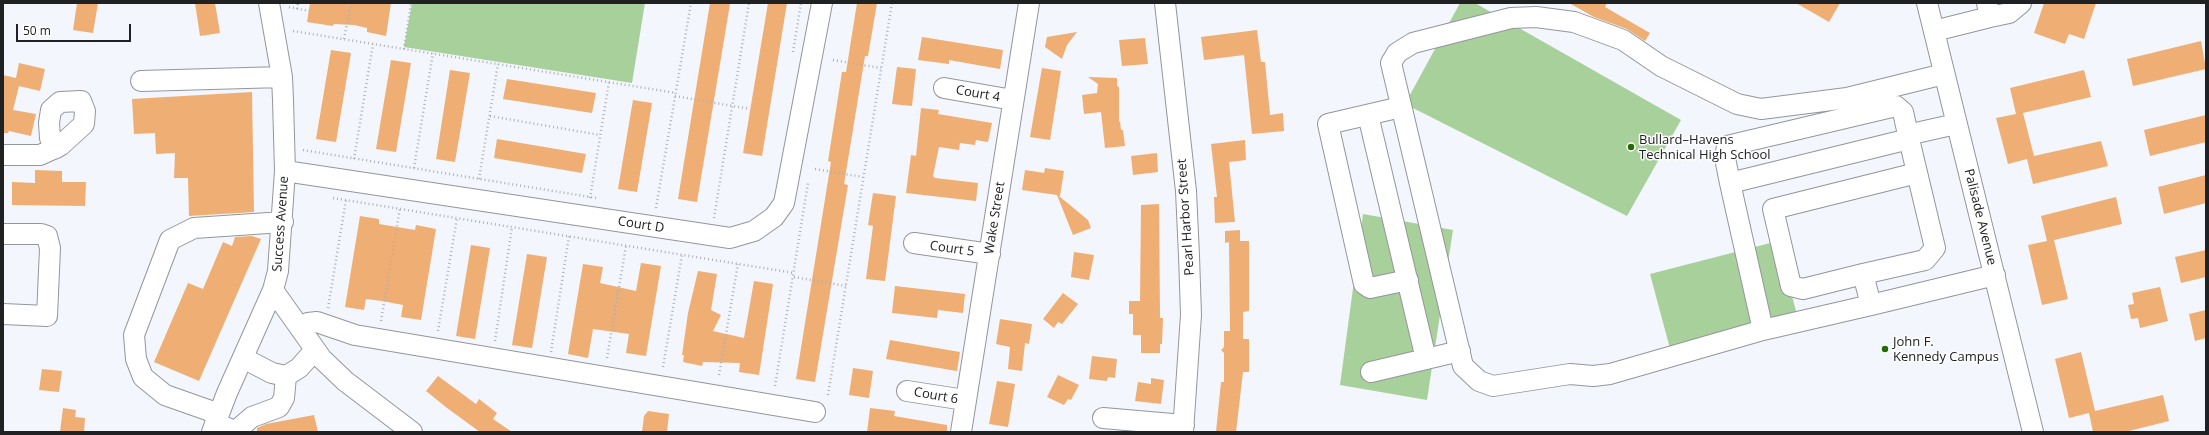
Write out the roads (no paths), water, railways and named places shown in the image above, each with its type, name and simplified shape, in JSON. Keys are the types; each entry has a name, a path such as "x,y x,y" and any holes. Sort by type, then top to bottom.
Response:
{"street":[{"name":"Success Avenue","path":"215,423 273,290 278,271 283,222 285,171 282,77 269,3"},
{"name":"Court D","path":"285,171 730,238 754,231 774,217 784,203 822,3"},
{"name":"Wake Street","path":"961,432 1013,100 1030,3"},
{"name":"Pearl Harbor Street","path":"1165,3 1186,191 1189,248 1191,315 1184,429"},
{"name":"Palisade Avenue","path":"1927,3 2033,432"},
{"path":"1934,31 1988,10 2008,13 2021,3"},
{"path":"1944,74 1847,98 1761,109 1737,104 1661,66 1623,40 1574,22 1536,17 1512,18 1413,43 1397,53 1390,63 1463,366 1479,381 1493,386 1570,374 1593,376 1610,374 1763,330 1994,275"},
{"path":"141,81 282,77"},
{"name":"Court 4","path":"944,88 1013,100"},
{"path":"1763,330 1725,158 1727,146 1896,106 1903,112 1935,248 1925,260 1803,289 1791,286 1773,209 1917,173"},
{"path":"1401,107 1328,124 1364,284 1370,288 1408,280"},
{"path":"1368,115 1426,359"},
{"path":"1730,183 1909,139 1916,133 1956,124"},
{"path":"3,155 40,155 56,148"},
{"path":"283,222 194,228 170,240 134,335 136,358 143,377 164,395 215,423 232,430 238,429 252,418 279,408 284,398 286,376"},
{"path":"3,234 41,234 47,236 50,248 47,316 3,314"},
{"name":"Court 5","path":"914,243 990,254"},
{"path":"1863,274 1871,305"},
{"path":"273,290 314,350 345,381 412,432"},
{"path":"300,328 308,323 317,322 355,335 815,412"},
{"path":"243,358 272,373 286,376 299,368 314,350"},
{"path":"1371,372 1460,351"},
{"name":"Court 6","path":"907,391 965,400"},
{"path":"1103,418 1184,429"}],"place":[{"name":"Bullard–Havens Technical High School","path":"1631,147"},
{"name":"John F. Kennedy Campus","path":"1885,349"}]}
